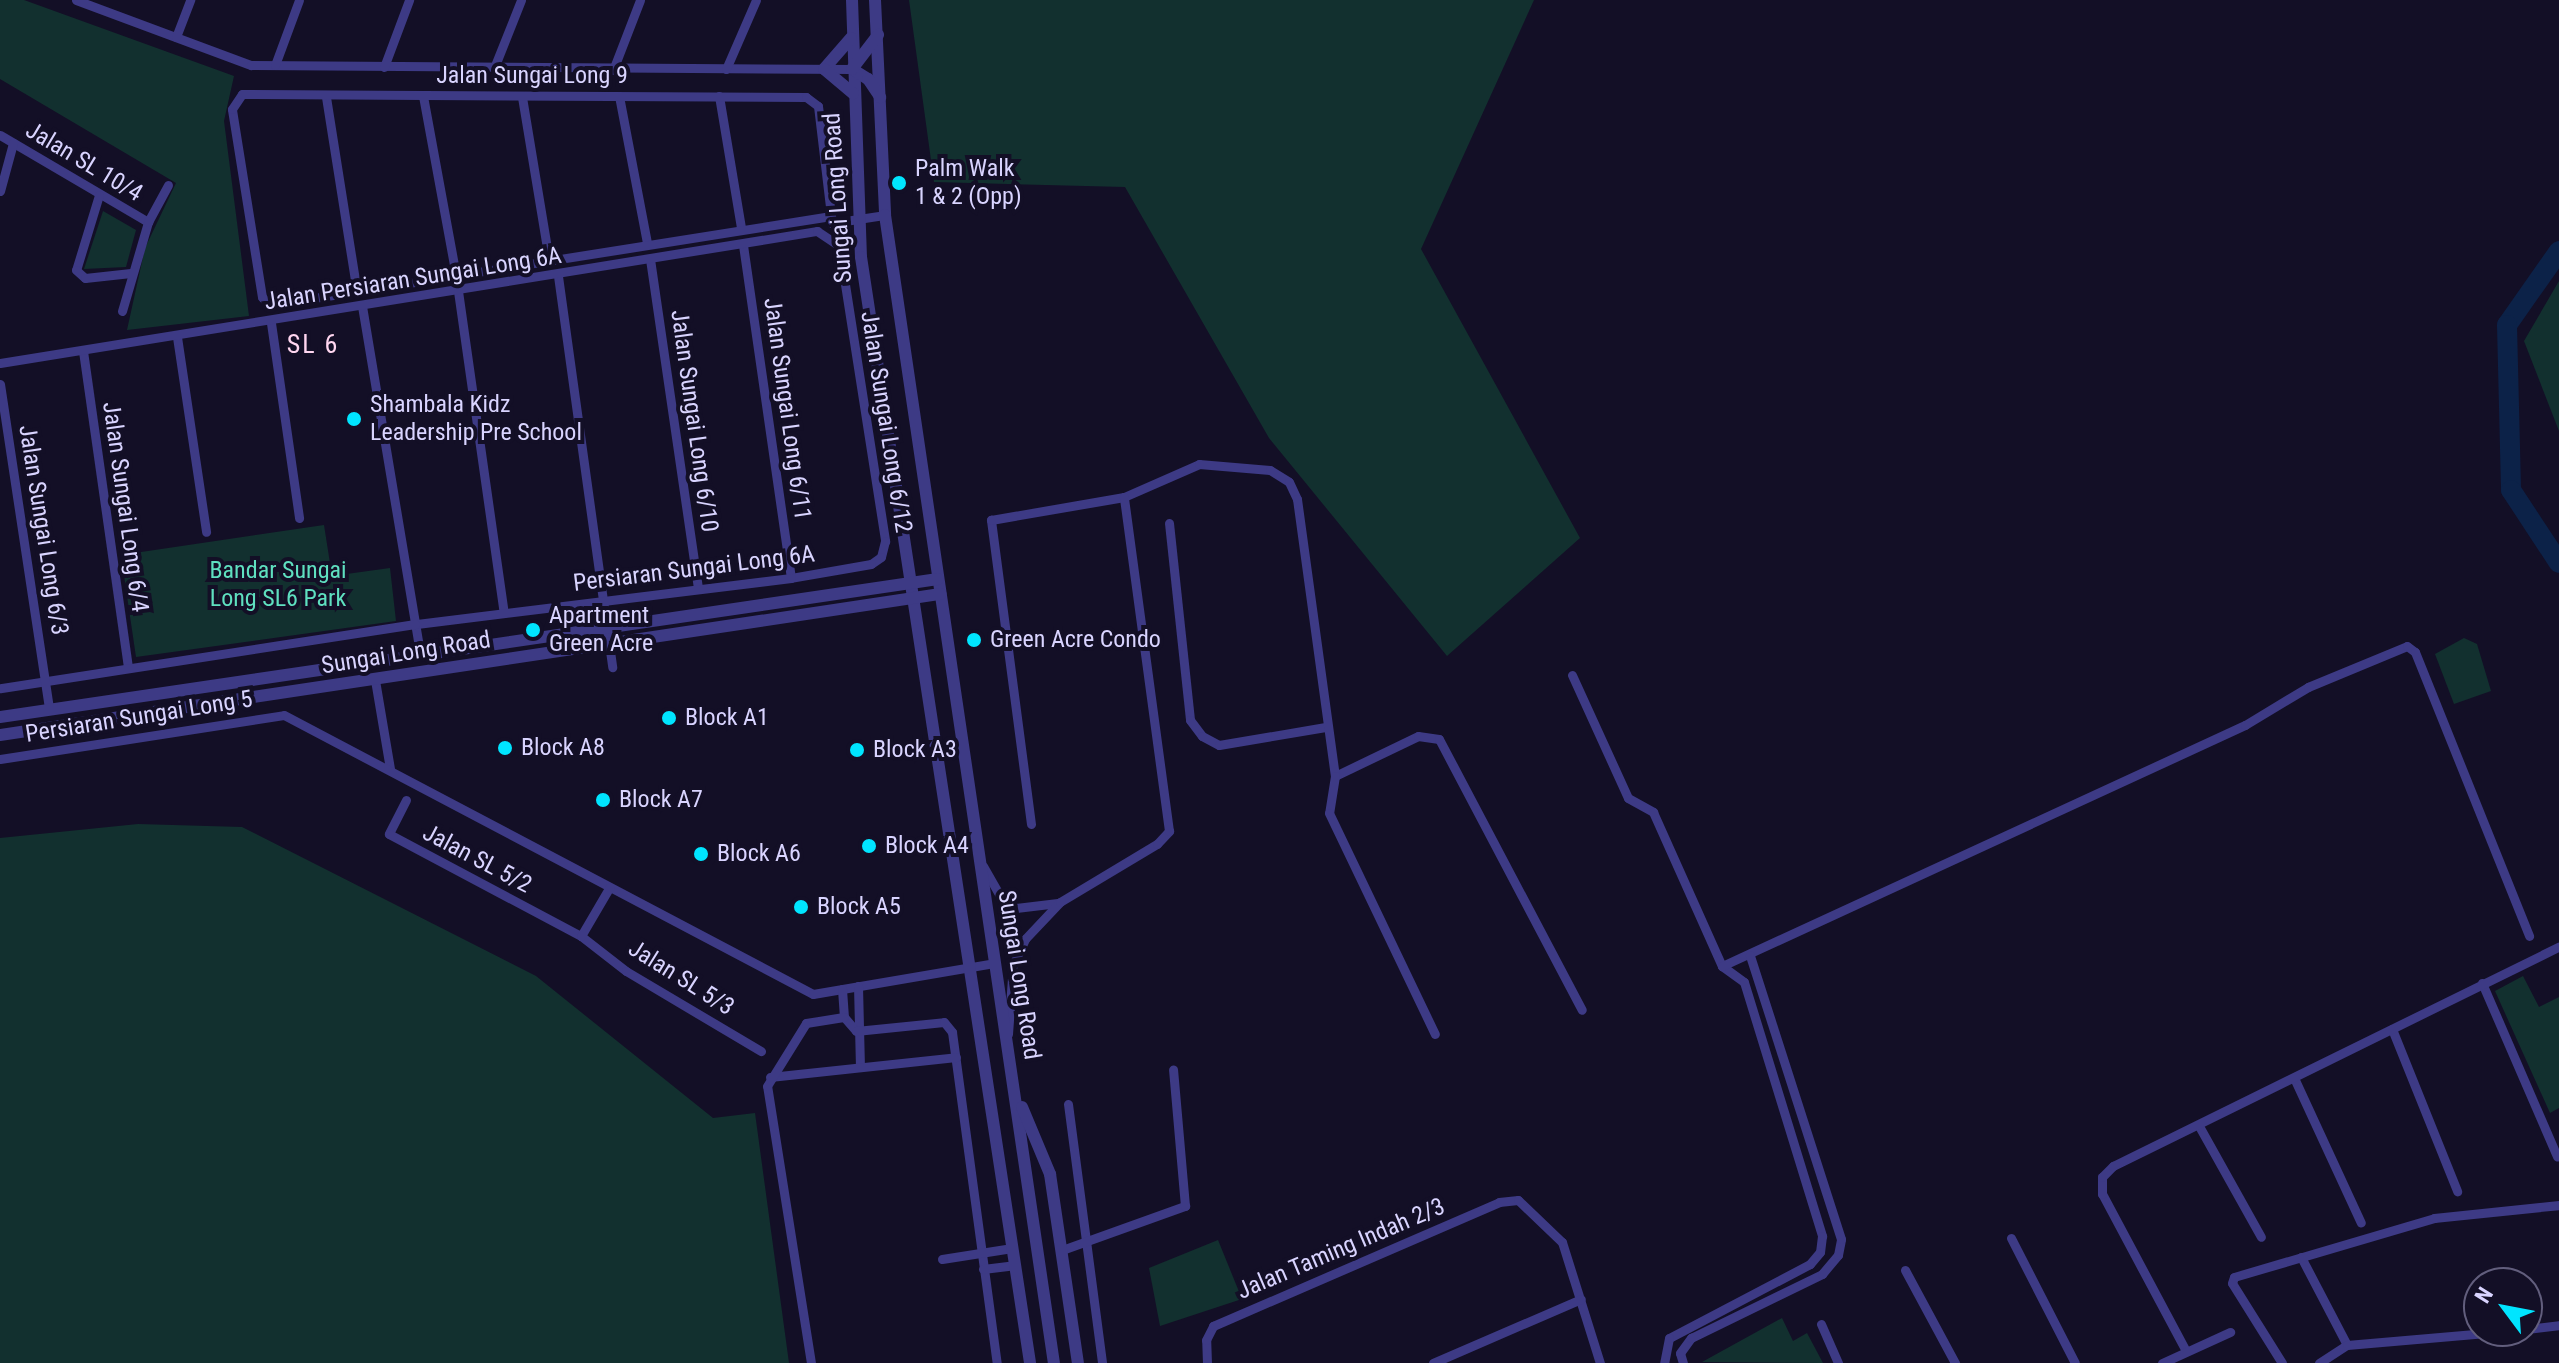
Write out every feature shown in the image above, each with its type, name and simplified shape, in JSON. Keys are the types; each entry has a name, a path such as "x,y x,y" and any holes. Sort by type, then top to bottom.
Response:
{"street":[{"path":"79,0 231,61 275,65 613,70 852,69 868,79 882,100"},
{"path":"176,37 190,0"},
{"path":"275,65 299,0"},
{"path":"384,67 409,0"},
{"path":"494,68 521,0"},
{"path":"613,70 640,0"},
{"path":"726,69 756,0"},
{"name":"Sungai Long Road","path":"852,0 857,218 1030,1363"},
{"name":"Sungai Long Road","path":"875,0 885,215 1054,1363"},
{"path":"852,69 878,35"},
{"path":"824,69 851,38"},
{"path":"824,69 853,93"},
{"name":"Jalan Sungai Long 9","path":"357,292 276,305 266,302 232,109 242,94 326,97 806,97 818,106 831,216"},
{"path":"423,96 456,276"},
{"path":"619,96 647,243"},
{"path":"719,96 741,228"},
{"path":"326,97 357,292 741,228 831,216 832,223 885,215"},
{"path":"522,97 549,260"},
{"name":"Jalan SL 10/4","path":"0,135 148,222"},
{"path":"0,191 13,143"},
{"name":"Jalan SL 10/4","path":"122,311 148,222 168,185"},
{"path":"99,195 76,270 85,278 131,273"},
{"name":"Jalan Persiaran Sungai Long 6A","path":"0,363 271,323 817,231 830,236"},
{"name":"Jalan Sungai Long 6/12","path":"830,236 839,246 885,541 881,557 871,564"},
{"name":"Jalan Sungai Long 6/11","path":"743,245 791,578"},
{"name":"Jalan Sungai Long 6/10","path":"650,259 698,589"},
{"path":"558,276 612,667"},
{"path":"458,291 504,613"},
{"path":"362,306 420,654"},
{"path":"271,323 299,518"},
{"path":"177,337 206,532"},
{"name":"Jalan Sungai Long 6/4","path":"83,351 128,668"},
{"name":"Jalan Sungai Long 6/3","path":"0,384 49,709"},
{"path":"1031,824 991,520 1124,497 1199,464 1252,465 1289,482 1297,499 1325,727 1335,776 1329,813 1435,1034"},
{"path":"899,496 925,492"},
{"path":"1007,1044 1013,965 1025,939 1060,902 1157,844 1169,831 1124,497"},
{"path":"1169,523 1190,720 1202,736 1219,745 1325,727"},
{"name":"Persiaran Sungai Long 6A","path":"0,688 415,624 791,578 871,564"},
{"name":"Sungai Long Road","path":"0,717 938,579"},
{"name":"Sungai Long Road","path":"0,735 940,594"},
{"path":"1722,966 2254,722 2308,687 2407,646 2415,652 2529,936"},
{"path":"1572,675 1628,798 1653,812 1722,966 1744,982 1822,1236 1820,1252 1810,1264 1669,1338 1665,1362"},
{"path":"375,680 390,769 805,991 842,989 995,963"},
{"name":"Persiaran Sungai Long 5","path":"0,759 284,715 390,769"},
{"path":"1335,776 1418,736 1439,739 1582,1010"},
{"name":"Jalan SL 5/2","path":"406,800 389,834 581,936"},
{"path":"980,860 1003,901 1016,908 1060,902"},
{"path":"581,936 609,888"},
{"name":"Jalan SL 5/3","path":"581,936 626,971 761,1051"},
{"path":"2186,1351 2102,1194 2102,1177 2113,1166 2295,1080 2482,983 2559,947"},
{"path":"1683,1363 1680,1353 1691,1338 1822,1274 1838,1255 1841,1239 1750,955"},
{"path":"2482,983 2557,1156"},
{"path":"858,986 862,1019 856,1031 860,1066"},
{"path":"842,989 844,1017 856,1031"},
{"path":"811,1363 767,1092 770,1077 806,1023 844,1017"},
{"path":"856,1031 944,1022 952,1032 997,1363"},
{"path":"2392,1029 2457,1191"},
{"path":"770,1077 956,1057"},
{"path":"1062,1250 1185,1206 1173,1070"},
{"path":"2295,1080 2361,1223"},
{"path":"1015,1089 1050,1174 1078,1363"},
{"path":"1068,1104 1102,1363"},
{"path":"2199,1126 2261,1237"},
{"name":"Jalan Taming Indah 2/3","path":"1207,1363 1206,1340 1213,1326 1499,1202 1518,1200 1562,1242 1581,1299"},
{"path":"2282,1363 2232,1280 2434,1218 2559,1205"},
{"path":"2011,1238 2075,1363"},
{"path":"942,1259 1012,1248"},
{"path":"2301,1257 2347,1345"},
{"path":"983,1269 1014,1265"},
{"path":"1905,1270 1955,1363"},
{"path":"1433,1363 1581,1299 1600,1363"},
{"path":"1821,1324 1838,1363"},
{"path":"2162,1363 2230,1332"},
{"path":"2319,1363 2347,1345 2463,1335"}],"green space":[{"path":"0,0 24,0 234,76 224,121 249,316 127,330 145,248 176,183 0,79"},
{"path":"909,0 1534,0 1421,249 1580,538 1447,656 1269,438 1125,187 934,182"},
{"path":"103,211 136,230 126,267 84,269"},
{"path":"2559,281 2559,431 2524,341"},
{"name":"Bandar Sungai Long SL6 Park","path":"324,525 332,576 390,568 396,621 136,657 121,555"},
{"path":"2464,638 2477,644 2491,691 2454,704 2435,654"},
{"path":"138,824 242,827 536,976 713,1118 755,1113 789,1363 0,1363 0,838"},
{"path":"2523,976 2539,1007 2559,997 2559,1108 2550,1113 2495,991"},
{"path":"1218,1240 1242,1299 1160,1326 1149,1268"},
{"path":"1782,1318 1793,1341 1807,1333 1823,1363 1702,1362"}],"waterway":[{"path":"2559,251 2507,325 2511,490 2559,563"}],"place":[{"name":"Palm Walk 1 & 2 (Opp)","path":"899,183"},
{"name":"Shambala Kidz Leadership Pre School","path":"354,419"},
{"name":"Apartment Green Acre","path":"533,630"},
{"name":"Green Acre Condo","path":"974,640"},
{"name":"Block A1","path":"669,718"},
{"name":"Block A8","path":"505,748"},
{"name":"Block A3","path":"857,750"},
{"name":"Block A7","path":"603,800"},
{"name":"Block A4","path":"869,846"},
{"name":"Block A6","path":"701,854"},
{"name":"Block A5","path":"801,907"}],"district":[{"name":"SL 6","path":"313,345"}]}
